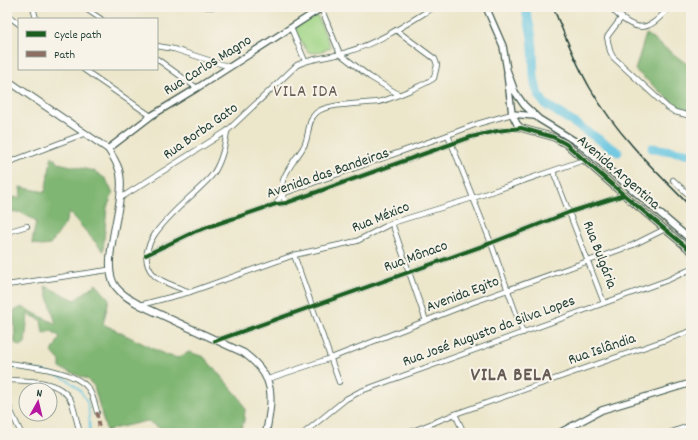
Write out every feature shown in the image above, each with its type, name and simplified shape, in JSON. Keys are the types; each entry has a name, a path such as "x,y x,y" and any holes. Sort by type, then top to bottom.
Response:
{"main road":[{"path":"7,80 108,149 120,172 122,197 108,270 115,287 124,296 140,305 215,341 244,353 256,362 268,379 272,395 266,433"}],"street":[{"path":"33,7 36,18"},
{"path":"83,7 100,18"},
{"path":"207,7 229,7"},
{"path":"291,28 305,61 340,54 396,30 434,7"},
{"path":"486,7 502,46 507,70 512,114 517,124 521,128"},
{"path":"611,7 634,26 645,27 651,25 664,11 672,7"},
{"path":"322,8 340,54 370,77 398,94"},
{"name":"Rua Carlos Magno","path":"108,149 151,116 322,8"},
{"path":"7,15 18,23"},
{"path":"622,17 607,37 608,46 613,57 667,107 675,112 691,116"},
{"path":"286,203 282,194 281,182 303,147 311,119 315,114 321,110 334,107 380,101 431,81 436,75 437,65 433,57 396,30"},
{"path":"158,46 174,49 230,67"},
{"path":"158,59 197,88"},
{"name":"Rua Borba Gato","path":"122,197 227,131 297,65 305,61"},
{"path":"84,70 151,116"},
{"path":"507,70 515,92 524,105 539,118 542,126 534,131"},
{"path":"512,114 539,118"},
{"name":"Avenida das Bandeiras","path":"276,204 282,194 448,136 477,124 512,114"},
{"name":"Avenida Argentina","path":"539,118 578,143 689,238"},
{"name":"Avenida das Bandeiras","path":"146,255 196,231 276,204 286,203 452,143 486,133 521,128"},
{"name":"Avenida Argentina","path":"521,128 554,137 566,144 691,251"},
{"path":"190,292 155,276 148,265 146,255 151,240 162,224 203,186 213,173 220,162 227,131"},
{"path":"7,163 86,133"},
{"path":"448,136 491,243 522,333"},
{"name":"Rua México","path":"140,305 190,292 294,256 357,241 392,224 584,160"},
{"path":"369,163 371,172"},
{"name":"Rua Bulgária","path":"553,171 604,303"},
{"path":"673,180 691,197"},
{"name":"Rua Mônaco","path":"215,341 491,243 570,212 624,195"},
{"path":"392,224 426,321"},
{"path":"7,232 27,226"},
{"name":"Avenida Egito","path":"268,379 331,358 588,260 633,245 665,229"},
{"path":"675,237 680,236 682,232"},
{"path":"682,242 684,238 689,238"},
{"path":"294,256 339,382"},
{"name":"Rua José Augusto da Silva Lopes","path":"304,433 346,399 361,391 668,280 691,269"},
{"path":"7,285 108,270"},
{"name":"Rua Islândia","path":"408,433 455,414 691,331"},
{"path":"7,363 66,375 81,382 88,389 97,412"},
{"path":"7,380 41,382 64,393 71,402 80,433"},
{"path":"559,433 602,410 691,383"},
{"path":"8,406 21,433"},
{"path":"455,414 464,433"},
{"path":"568,433 574,425"},
{"path":"669,433 691,425"}],"green space":[{"path":"317,15 331,48 315,53 308,52 296,33 296,27"},
{"path":"646,34 691,67 691,110 682,110 635,70"},
{"path":"52,156 58,163 94,171 106,179 113,194 107,207 103,251 69,212 65,224 50,245 41,246 32,243 36,221 20,212 7,213 7,198 21,197 20,187 45,192"},
{"path":"96,284 109,299 103,324 166,355 178,358 189,352 204,357 239,397 245,409 244,421 239,433 169,433 147,421 107,430 107,433 94,386 87,379 60,368 60,361 52,352 60,337 52,331 43,333 41,320 28,314 25,343 20,346 15,343 14,311 22,307 56,324 45,286 75,300"}],"waterway":[{"path":"525,7 532,38 534,80 536,88 545,104 618,152"},
{"path":"652,148 691,154"},
{"path":"7,367 42,371 63,378 73,384 81,392 87,402 90,433"}],"railway":[{"path":"553,7 579,68 600,105 637,151 691,207"}],"marked path":[{"path":"97,412 100,433"}],"cycle path":[{"path":"146,255 196,231 276,204 286,203 471,137 497,131 521,128 553,137 566,144 691,251"},
{"path":"215,341 491,243 570,212 624,195"}],"district":[{"name":"VILA IDA","path":"306,93"},
{"name":"VILA BELA","path":"512,376"}]}
